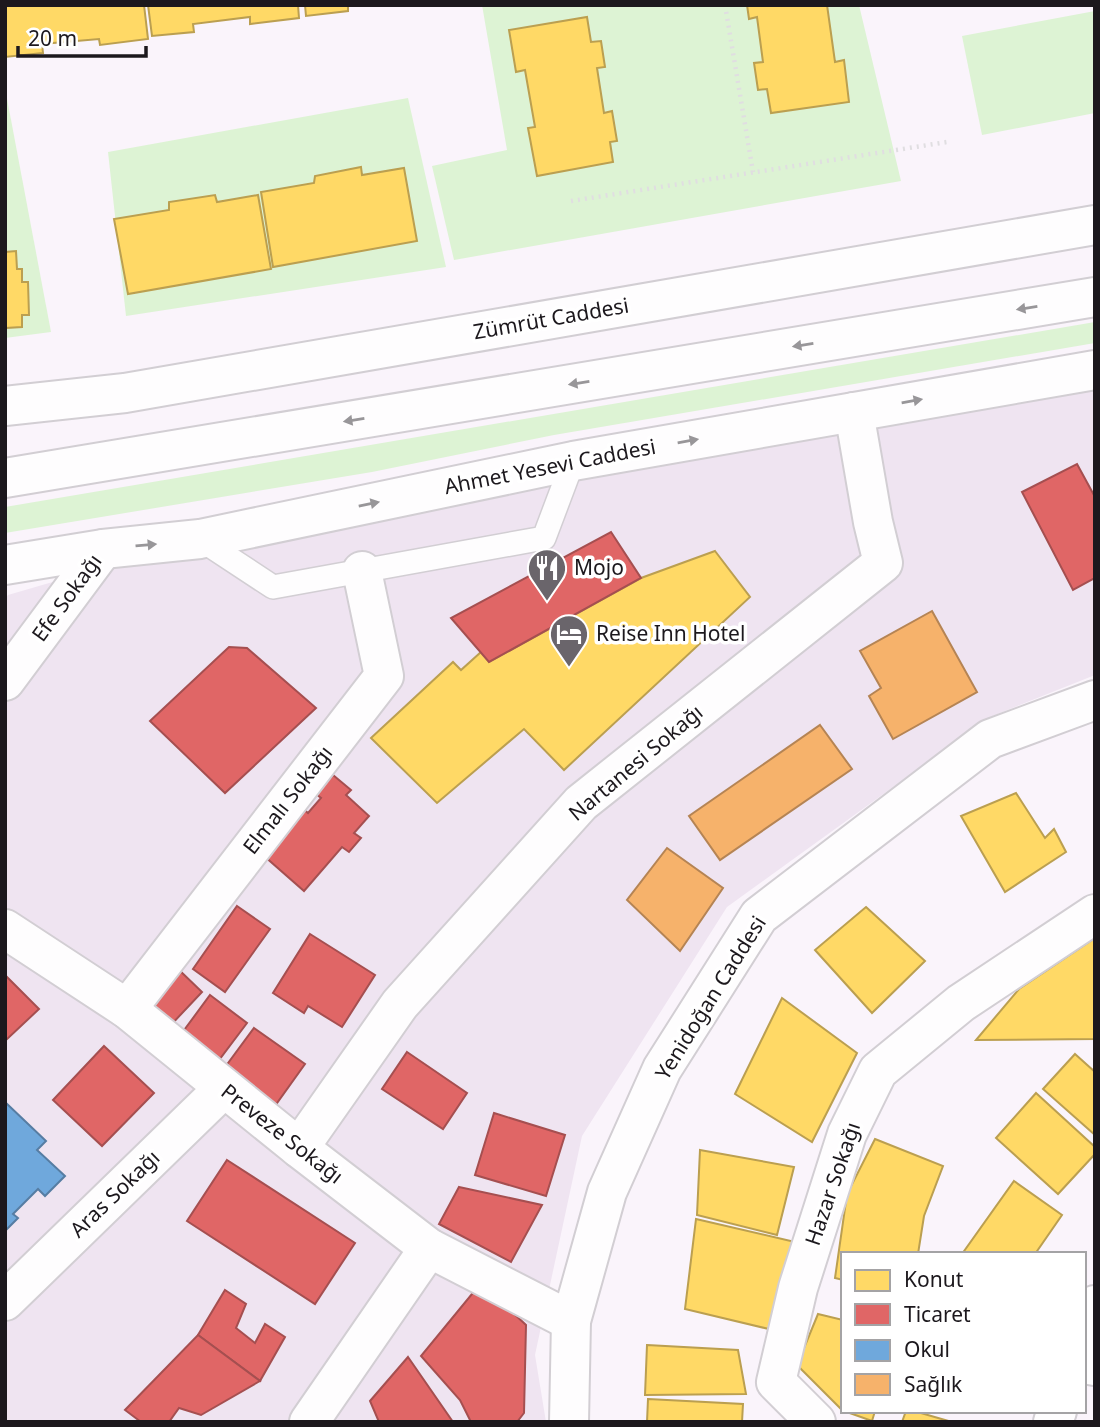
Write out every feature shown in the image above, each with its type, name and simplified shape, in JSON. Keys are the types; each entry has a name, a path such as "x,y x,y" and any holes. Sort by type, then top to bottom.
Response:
{"street":[{"name":"Zümrüt Caddesi","path":"5,406 125,393 1095,225"},
{"path":"5,478 1095,297"},
{"name":"Ahmet Yesevi Caddesi","path":"5,565 103,549 200,540 573,461 1095,370"},
{"name":"Nartanesi Sokağı","path":"299,1148 400,1004 581,803 883,564 854,412"},
{"name":"Efe Sokağı","path":"5,681 103,549"},
{"name":"Elmalı Sokağı","path":"127,1009 384,677 362,571"},
{"name":"Yenidoğan Caddesi","path":"569,1422 570,1321 607,1192 662,1069 759,916 990,739 1095,700"},
{"name":"Hazar Sokağı","path":"816,1422 776,1382 798,1287 847,1134 878,1071 961,1003 1095,914"},
{"name":"Preveze Sokağı","path":"5,929 127,1009 299,1148 429,1248 570,1321"},
{"name":"Aras Sokağı","path":"5,1301 224,1088"},
{"path":"309,1422 429,1248"},
{"path":"1086,1330 1095,1305"}],"lane":[{"path":"200,540 273,587 544,538 573,461"}],"path":[{"path":"724,5 752,172"},
{"path":"571,201 947,142"}],"shaded area":[{"path":"1095,381 1095,675 990,717 727,907 582,1136 535,1355 546,1422 5,1422 5,599 8,595 200,539"}],"green space":[{"path":"482,5 859,5 901,181 454,260 432,166 507,150"},
{"path":"1095,11 1095,113 982,135 962,36"},
{"path":"5,88 51,332 5,338"},
{"path":"408,98 446,267 126,316 108,152"},
{"path":"1095,322 1095,343 554,435 372,472 5,533 5,507"}],"building: Konut":[{"path":"5,5 144,5 148,39 100,45 99,39 42,44 43,53 5,57"},
{"path":"148,5 298,5 299,18 250,24 250,17 193,24 194,32 152,36"},
{"path":"305,5 348,5 348,11 306,16"},
{"path":"747,5 827,5 835,62 844,60 849,102 771,113 767,89 758,90 754,63 763,62 757,17 749,19"},
{"path":"587,17 591,42 601,41 605,67 597,68 604,113 612,111 617,141 610,142 613,162 537,176 528,128 535,127 525,70 516,72 509,30"},
{"path":"361,167 362,175 404,168 417,241 273,267 261,192 314,183 315,176"},
{"path":"215,195 217,202 258,195 271,269 128,294 114,219 169,210 169,202"},
{"path":"16,251 17,269 22,269 22,282 28,282 29,315 22,315 22,327 6,328 5,334 5,252"},
{"path":"715,551 750,597 564,770 524,729 437,803 371,738 453,662 461,670 481,652 489,662 641,578"},
{"path":"1016,793 1045,838 1054,829 1066,852 1005,892 961,816"},
{"path":"866,907 925,961 872,1013 815,950"},
{"path":"1095,938 1095,1039 976,1040 1019,989"},
{"path":"782,998 857,1053 812,1142 735,1094"},
{"path":"1075,1054 1095,1072 1095,1135 1043,1089"},
{"path":"1036,1093 1095,1147 1095,1154 1058,1194 996,1138"},
{"path":"875,1139 943,1166 924,1216 918,1252 841,1252 841,1280 835,1278 847,1194"},
{"path":"700,1150 794,1167 777,1235 697,1215"},
{"path":"1014,1181 1062,1215 1036,1252 963,1252"},
{"path":"696,1219 795,1242 773,1330 685,1309"},
{"path":"818,1314 841,1320 841,1409 797,1365"},
{"path":"647,1345 738,1350 746,1394 645,1395"},
{"path":"648,1399 743,1404 742,1422 647,1422"},
{"path":"850,1413 874,1413 872,1421"},
{"path":"905,1413 921,1413 952,1422 902,1422"}],"building: Ticaret":[{"path":"1077,464 1095,497 1095,578 1073,590 1022,492"},
{"path":"611,532 641,578 489,662 451,618"},
{"path":"229,647 247,648 316,708 225,793 150,721"},
{"path":"333,775 351,790 346,795 369,816 354,833 361,838 349,852 342,847 304,891 255,848 295,802 308,813 321,798 316,794"},
{"path":"237,906 270,929 225,992 193,969"},
{"path":"310,934 375,975 342,1027 308,1006 304,1013 273,993"},
{"path":"175,966 202,992 169,1027 142,1001"},
{"path":"5,975 39,1009 5,1041"},
{"path":"210,995 247,1023 216,1064 179,1037"},
{"path":"254,1028 305,1064 272,1110 220,1074"},
{"path":"104,1046 154,1093 102,1146 53,1100"},
{"path":"407,1052 467,1093 443,1129 382,1089"},
{"path":"494,1113 565,1135 546,1196 475,1175"},
{"path":"227,1160 355,1243 315,1304 187,1221"},
{"path":"459,1187 542,1205 511,1262 439,1224"},
{"path":"481,1283 526,1325 524,1413 517,1422 471,1422 460,1400 421,1356"},
{"path":"225,1290 246,1304 236,1328 255,1343 265,1324 285,1337 260,1381 198,1335"},
{"path":"198,1335 260,1381 201,1415 179,1408 169,1422 141,1422 125,1410"},
{"path":"408,1357 453,1422 379,1422 370,1401"}],"building: Okul":[{"path":"5,1102 46,1141 37,1150 65,1176 45,1196 38,1189 13,1214 18,1218 5,1231"}],"building: Sağlık":[{"path":"932,611 977,692 893,739 869,696 881,688 860,651"},
{"path":"820,725 852,769 720,860 689,816"},
{"path":"667,848 723,888 680,951 627,900"}],"place":[{"name":"Mojo","path":"547,602"},
{"name":"Reise Inn Hotel","path":"569,668"}]}
